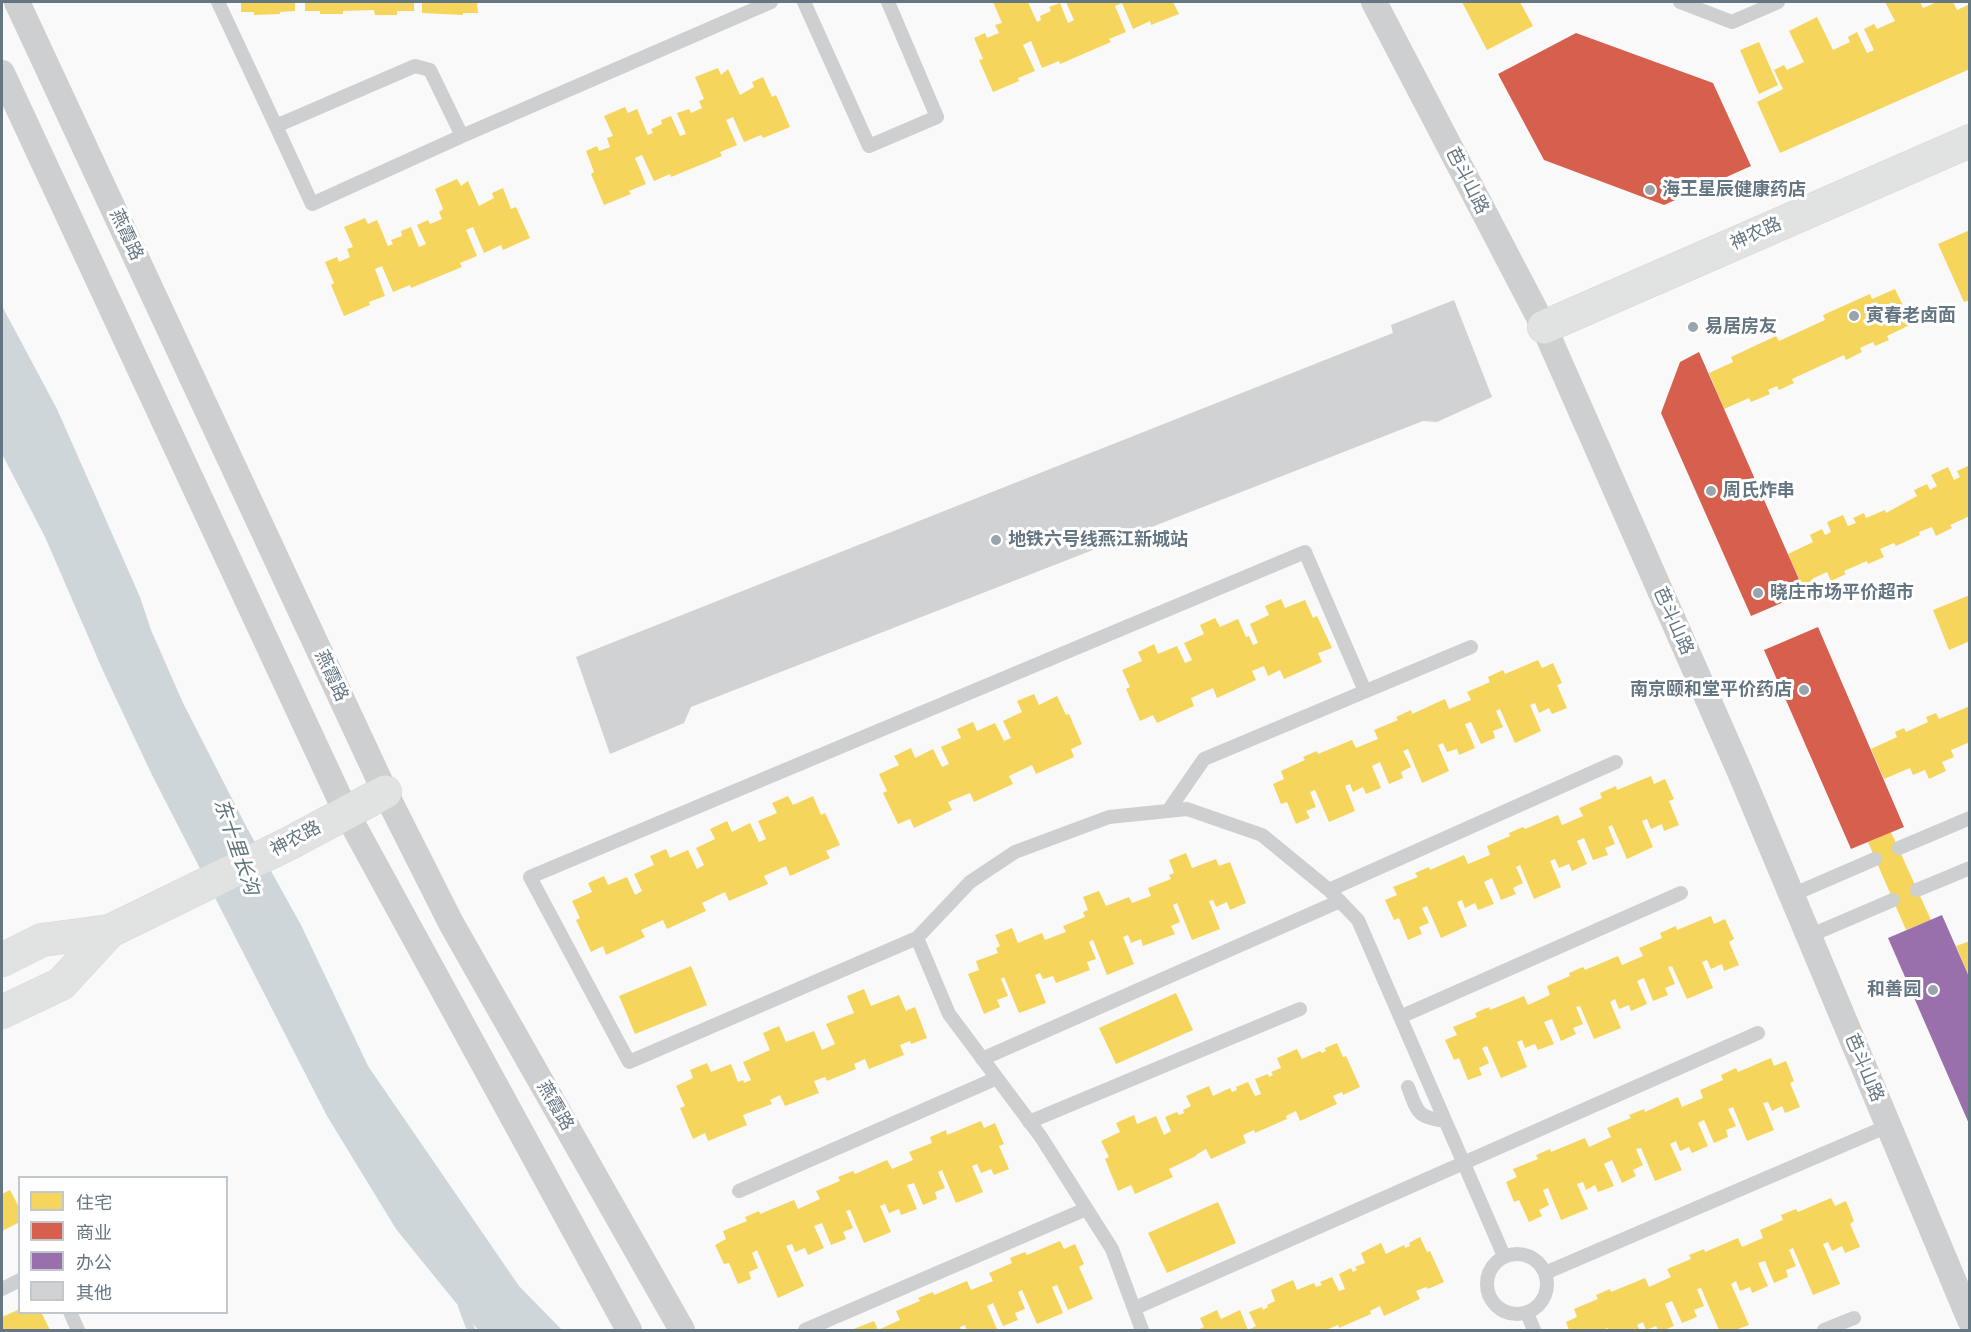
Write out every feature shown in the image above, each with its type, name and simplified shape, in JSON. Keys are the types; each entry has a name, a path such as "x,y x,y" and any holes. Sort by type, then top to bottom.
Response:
{"street":[{"name":"燕霞路","path":"17,2 385,792 451,923 682,1330"},
{"name":"芭斗山路","path":"1374,2 1544,327 1740,772 1970,1320"},
{"path":"2,73 345,812 629,1330"},
{"name":"神农路","path":"1544,327 1970,141"},
{"name":"神农路","path":"2,960 42,940 110,931 290,843 385,792"},
{"name":"神农路","path":"2,1012 61,984 110,931"}],"lane":[{"path":"218,2 312,204 462,136 771,2"},
{"path":"804,2 869,146 938,117 888,2"},
{"path":"1680,2 1732,22 1778,2"},
{"path":"276,126 415,66 430,70 462,136"},
{"path":"1365,691 1305,552 530,877 629,1062 916,938 970,882 1015,852 1109,817 1187,809 1262,835 1329,890 1358,920 1504,1256"},
{"path":"1168,811 1204,759 1472,647"},
{"path":"1329,890 1616,762"},
{"path":"1899,848 1970,818"},
{"path":"1792,895 1875,859"},
{"path":"1917,890 1970,868"},
{"path":"1400,1017 1681,893"},
{"path":"1809,936 1893,900"},
{"path":"982,1059 1340,901"},
{"path":"916,938 949,1014 1029,1122 1112,1249 1142,1330"},
{"path":"1029,1122 1300,1009"},
{"path":"1135,1308 1758,1032"},
{"path":"739,1191 997,1078"},
{"path":"1408,1087 1418,1112 1426,1119 1445,1122"},
{"path":"1545,1273 1888,1126"},
{"path":"805,1330 1086,1209"},
{"path":"1523,1254 1540,1264 1545,1273 1546,1293 1541,1302 1527,1313 1514,1315 1504,1312 1495,1306 1488,1296 1486,1285 1488,1273 1494,1263 1504,1256 1523,1254"},
{"path":"2,1289 18,1281"},
{"path":"1527,1313 1534,1330"},
{"path":"71,1314 78,1330"},
{"path":"1824,1330 1854,1318"}],"water":[{"path":"2,306 57,409 140,597 151,630 183,703 246,826 301,925 368,1066 519,1286 562,1330 478,1330 396,1229 327,1116 152,775 104,673 45,537 2,454"}],"building: 住宅":[{"path":"241,2 295,2 295,11 254,15 254,12 241,12"},
{"path":"305,2 414,2 414,11 397,11 397,15 375,15 374,10 320,14 320,11 305,11"},
{"path":"422,2 477,2 478,13 463,13 463,15 422,13"},
{"path":"993,2 1028,2 1037,22 1041,20 1040,16 1051,11 1049,7 1060,3 1068,23 1074,20 1066,2 1173,2 1179,14 1151,25 1150,21 1133,29 1122,3 1115,6 1126,32 1109,39 1111,42 1060,64 1059,61 1042,68 1031,41 1023,45 1035,71 993,92 979,60 983,59 974,38 985,33 987,38 999,33 995,25 1002,23"},
{"path":"1462,2 1520,2 1533,26 1487,50"},
{"path":"1885,2 1920,2 1923,8 1937,2 1953,2 1957,10 1970,4 1970,69 1780,153 1757,102 1783,89 1774,70 1784,65 1787,70 1804,62 1789,31 1817,17 1833,50 1850,42 1848,37 1857,32 1867,53 1874,50 1864,29 1874,24 1877,29 1895,21"},
{"path":"1759,42 1778,85 1759,94 1740,50"},
{"path":"718,68 721,75 728,69 740,95 754,87 752,82 763,77 772,97 776,95 790,127 763,138 761,135 744,142 733,117 726,120 737,145 720,152 722,156 671,177 670,174 654,181 642,155 635,158 646,184 629,191 631,194 604,205 591,174 594,172 586,151 597,146 599,151 610,147 607,138 613,136 604,116 625,107 628,113 637,109 648,135 653,133 651,129 662,124 661,120 671,116 680,136 686,134 677,113 689,109 691,113 702,108 699,101 704,99 695,77"},
{"path":"457,179 461,186 468,181 479,206 494,198 492,193 503,188 511,209 516,207 530,238 503,250 501,245 484,253 473,227 466,230 477,256 460,263 462,267 411,288 410,285 393,292 382,266 375,269 385,296 344,316 331,285 334,283 325,262 337,257 339,262 350,257 347,249 353,247 344,227 365,218 368,224 377,220 388,246 393,244 391,240 402,236 401,231 411,227 419,247 426,244 417,225 428,220 430,224 442,219 439,212 443,209 435,189"},
{"path":"1970,230 1970,300 1964,302 1938,244"},
{"path":"1895,289 1912,324 1887,336 1889,340 1875,346 1873,342 1860,348 1862,352 1846,360 1844,355 1792,379 1794,383 1779,390 1777,386 1768,390 1770,394 1751,402 1749,398 1724,409 1709,373 1733,362 1731,357 1776,336 1779,341 1825,320 1823,315 1870,294 1872,299"},
{"path":"1968,466 1970,516 1950,525 1952,528 1936,536 1932,527 1896,546 1894,543 1880,549 1884,557 1868,564 1867,561 1844,571 1846,574 1831,581 1827,572 1802,586 1788,554 1813,542 1810,535 1822,529 1825,535 1831,532 1827,522 1843,515 1848,526 1856,523 1853,518 1864,513 1866,518 1885,510 1886,513 1917,496 1914,490 1927,484 1930,490 1937,486 1931,475 1948,467 1954,480 1960,477 1957,471"},
{"path":"1970,595 1970,641 1949,650 1933,610"},
{"path":"1281,599 1285,608 1305,600 1313,618 1317,616 1332,648 1318,653 1322,662 1284,679 1280,670 1268,676 1264,666 1252,671 1256,680 1217,698 1213,688 1191,698 1194,706 1157,723 1153,715 1140,721 1126,689 1130,687 1122,670 1142,661 1138,652 1154,644 1158,654 1177,646 1185,663 1192,660 1184,643 1204,634 1200,625 1215,618 1220,627 1238,619 1246,637 1249,636 1253,645 1258,643 1250,624 1269,615 1265,606"},
{"path":"1538,660 1542,668 1553,663 1562,683 1557,685 1567,708 1552,714 1549,708 1539,713 1535,703 1530,705 1541,731 1515,743 1500,709 1496,711 1503,727 1493,731 1495,738 1481,744 1471,722 1465,724 1475,748 1459,755 1457,749 1447,752 1443,743 1438,745 1449,771 1422,783 1408,749 1403,751 1411,767 1401,772 1403,778 1389,784 1380,762 1372,766 1381,788 1366,794 1363,787 1353,792 1350,784 1345,786 1355,811 1329,822 1315,790 1310,792 1316,807 1306,811 1310,818 1296,824 1287,802 1281,804 1273,784 1284,779 1281,771 1305,760 1303,757 1317,751 1318,754 1352,740 1356,748 1378,739 1374,730 1398,720 1396,717 1411,710 1412,714 1445,699 1449,709 1471,700 1467,692 1490,682 1488,677 1503,670 1505,674"},
{"path":"1034,694 1039,705 1057,696 1066,715 1069,714 1082,744 1071,749 1074,757 1036,774 1032,765 1009,776 1013,784 974,802 970,793 948,802 952,810 914,828 910,819 898,824 883,793 887,791 879,774 899,765 894,756 911,748 915,758 933,749 942,767 949,764 941,747 961,738 957,729 973,722 977,731 995,723 1004,741 1011,738 1003,721 1022,712 1017,701"},
{"path":"1970,706 1970,742 1951,750 1954,757 1942,762 1946,771 1929,779 1925,770 1913,775 1910,768 1884,779 1871,749 1897,737 1895,732 1904,728 1906,732 1928,722 1926,717 1936,713 1939,719"},
{"path":"1651,776 1654,784 1665,779 1674,799 1669,801 1679,825 1664,831 1662,824 1651,829 1647,819 1642,821 1653,847 1627,859 1612,825 1608,827 1615,844 1605,848 1608,855 1593,860 1584,838 1577,841 1587,864 1572,871 1569,864 1559,868 1555,859 1550,861 1561,887 1534,899 1520,865 1516,867 1523,883 1513,888 1516,894 1501,900 1492,878 1484,882 1494,904 1478,910 1475,903 1465,908 1462,900 1457,902 1467,926 1441,938 1427,906 1422,908 1429,923 1419,927 1422,934 1408,940 1399,918 1394,920 1385,900 1397,895 1393,887 1418,877 1415,873 1429,867 1430,870 1464,855 1468,864 1490,855 1487,846 1510,836 1509,833 1558,815 1562,825 1583,816 1579,808 1602,798 1600,793 1616,786 1617,790"},
{"path":"788,796 793,805 813,796 821,815 825,813 840,845 826,851 830,858 790,876 786,866 764,876 768,884 729,901 725,892 702,903 706,911 667,929 663,920 641,930 645,937 606,955 603,946 591,952 576,920 580,918 572,901 592,892 588,883 604,876 608,885 627,877 635,895 642,891 634,874 654,865 650,856 666,849 670,858 688,850 697,869 704,865 696,848 715,839 710,829 727,821 732,832 750,823 759,842 766,839 758,821 777,813 772,803"},
{"path":"1891,832 1931,920 1906,930 1868,842"},
{"path":"1186,853 1192,868 1216,859 1219,866 1230,862 1246,903 1230,910 1227,902 1216,907 1213,900 1209,901 1220,929 1192,940 1177,903 1173,905 1180,922 1171,926 1175,934 1143,946 1141,939 1131,943 1128,935 1123,937 1134,964 1107,975 1093,940 1089,942 1096,959 1087,962 1090,970 1056,983 1053,976 1043,979 1040,973 1035,975 1046,1003 1019,1013 1004,977 1001,979 1008,996 997,1000 1000,1007 984,1014 968,974 979,970 976,961 998,953 996,948 1000,946 995,935 1012,928 1018,943 1042,933 1045,940 1066,932 1063,926 1085,917 1083,912 1088,910 1083,897 1099,891 1106,906 1129,897 1132,903 1151,896 1148,888 1171,879 1169,875 1174,873 1169,860"},
{"path":"1711,916 1714,924 1725,919 1734,939 1729,942 1739,965 1724,971 1722,964 1711,969 1707,960 1702,962 1713,988 1687,999 1672,966 1668,967 1675,984 1665,988 1668,995 1653,1001 1644,978 1637,981 1647,1004 1631,1011 1629,1005 1619,1009 1615,999 1610,1002 1621,1028 1594,1039 1580,1006 1576,1007 1583,1024 1573,1028 1576,1034 1561,1041 1552,1019 1544,1022 1554,1044 1538,1050 1535,1044 1525,1048 1522,1040 1517,1042 1527,1067 1501,1078 1487,1046 1482,1048 1489,1063 1479,1068 1482,1075 1468,1080 1459,1058 1454,1060 1445,1040 1457,1035 1453,1027 1477,1017 1475,1013 1489,1007 1490,1010 1524,996 1528,1005 1550,995 1547,986 1570,976 1569,973 1583,967 1585,970 1618,956 1622,965 1643,956 1639,948 1662,938 1660,933 1676,926 1677,930"},
{"path":"1970,941 1970,979 1956,946"},
{"path":"691,966 707,1005 635,1034 619,996"},
{"path":"864,989 871,1006 899,995 906,1011 915,1007 927,1038 900,1045 904,1055 869,1069 865,1059 854,1064 856,1069 827,1081 825,1077 814,1081 819,1093 785,1106 780,1095 770,1100 772,1104 743,1115 747,1125 708,1141 705,1133 693,1139 680,1108 685,1106 676,1086 693,1078 690,1070 707,1063 711,1072 731,1064 738,1082 743,1080 744,1083 751,1080 743,1062 770,1050 763,1033 779,1026 786,1042 814,1031 822,1050 835,1044 826,1024 854,1013 847,996"},
{"path":"1176,993 1193,1030 1116,1064 1099,1028"},
{"path":"1337,1043 1343,1057 1346,1056 1360,1087 1343,1095 1342,1092 1333,1096 1337,1104 1300,1121 1296,1111 1286,1116 1287,1119 1255,1133 1254,1130 1243,1135 1246,1143 1211,1159 1206,1149 1169,1169 1173,1177 1135,1194 1131,1185 1118,1191 1105,1159 1109,1157 1101,1141 1120,1132 1116,1123 1134,1115 1137,1124 1156,1116 1164,1135 1171,1131 1165,1117 1177,1112 1179,1115 1184,1113 1183,1110 1191,1106 1186,1096 1209,1086 1213,1096 1230,1088 1232,1092 1237,1090 1236,1087 1248,1082 1255,1096 1261,1094 1255,1079 1268,1074 1269,1077 1273,1075 1271,1072 1281,1068 1277,1058 1297,1049 1302,1059 1320,1051 1322,1053 1326,1051 1325,1048"},
{"path":"1771,1058 1774,1066 1786,1061 1794,1081 1790,1083 1800,1107 1785,1113 1782,1106 1772,1111 1768,1102 1763,1103 1774,1130 1747,1141 1733,1107 1728,1109 1736,1126 1726,1130 1728,1137 1714,1143 1704,1120 1698,1123 1708,1146 1692,1153 1689,1147 1680,1151 1676,1141 1670,1144 1682,1170 1655,1181 1641,1148 1636,1149 1643,1165 1633,1170 1636,1176 1622,1183 1612,1160 1604,1164 1614,1186 1598,1192 1595,1185 1586,1190 1583,1182 1577,1184 1588,1209 1561,1220 1548,1188 1543,1190 1549,1205 1539,1210 1542,1216 1529,1222 1519,1200 1514,1202 1506,1182 1517,1177 1513,1169 1538,1159 1536,1155 1550,1149 1551,1152 1585,1138 1589,1147 1611,1137 1607,1128 1631,1118 1629,1115 1644,1109 1645,1112 1678,1097 1682,1107 1703,1098 1700,1090 1723,1080 1721,1075 1736,1068 1738,1072"},
{"path":"981,1121 984,1128 995,1123 1004,1144 999,1146 1009,1169 994,1175 991,1169 981,1173 977,1164 972,1166 983,1192 956,1203 942,1170 938,1172 945,1188 935,1192 937,1199 923,1205 914,1183 907,1185 917,1209 901,1215 899,1209 889,1213 885,1204 880,1206 891,1232 864,1243 850,1210 846,1211 853,1228 843,1232 846,1239 831,1245 822,1223 814,1226 824,1248 808,1255 805,1248 795,1252 792,1244 786,1246 804,1286 778,1298 757,1250 752,1253 758,1268 749,1272 751,1279 738,1284 729,1263 724,1264 715,1245 726,1239 723,1231 747,1221 745,1217 759,1211 760,1214 794,1200 798,1209 820,1199 816,1191 840,1181 838,1177 853,1171 855,1174 887,1160 892,1169 913,1160 909,1152 932,1143 930,1137 946,1130 947,1135"},
{"path":"10,1190 18,1205 18,1223 2,1231 2,1194"},
{"path":"1831,1198 1835,1206 1846,1201 1854,1221 1850,1224 1860,1247 1845,1253 1842,1246 1832,1251 1828,1242 1823,1244 1840,1284 1813,1295 1793,1248 1789,1250 1796,1266 1786,1270 1788,1277 1774,1283 1765,1261 1758,1263 1768,1286 1752,1293 1750,1287 1740,1291 1736,1281 1731,1284 1749,1325 1735,1330 1719,1330 1701,1288 1697,1289 1704,1306 1694,1310 1697,1317 1682,1323 1672,1301 1665,1304 1674,1326 1664,1330 1658,1330 1656,1326 1646,1330 1643,1322 1637,1325 1640,1330 1609,1330 1608,1328 1569,1330 1566,1322 1577,1317 1574,1309 1598,1299 1596,1295 1610,1289 1611,1292 1645,1278 1649,1287 1671,1277 1667,1269 1691,1259 1689,1255 1704,1249 1705,1252 1738,1238 1742,1247 1763,1238 1760,1230 1783,1220 1781,1215 1796,1209 1798,1212"},
{"path":"1218,1202 1236,1243 1167,1273 1148,1233"},
{"path":"1420,1237 1427,1252 1430,1251 1444,1282 1416,1291 1420,1299 1384,1316 1380,1306 1370,1311 1371,1314 1339,1328 1338,1325 1326,1330 1248,1330 1256,1326 1249,1312 1262,1307 1263,1310 1275,1301 1271,1290 1293,1280 1297,1290 1314,1283 1316,1287 1322,1285 1320,1282 1332,1277 1339,1291 1345,1289 1339,1274 1351,1268 1353,1272 1357,1270 1355,1267 1365,1263 1361,1253 1381,1243 1386,1254 1404,1245 1405,1248 1410,1246 1409,1243"},
{"path":"1060,1241 1064,1249 1075,1244 1084,1264 1079,1267 1093,1299 1068,1310 1057,1285 1052,1287 1063,1313 1037,1324 1022,1290 1018,1292 1025,1309 1015,1313 1018,1320 1003,1326 993,1303 987,1306 997,1329 994,1330 967,1330 965,1325 960,1327 961,1330 878,1330 900,1320 896,1311 920,1301 918,1298 933,1292 934,1295 967,1281 971,1290 993,1281 989,1273 1012,1263 1010,1258 1025,1252 1027,1255"},
{"path":"18,1310 18,1314 42,1314 50,1330 2,1330 2,1317"},
{"path":"1217,1310 1221,1319 1240,1310 1248,1330 1197,1330 1204,1327 1200,1318"},
{"path":"874,1321 878,1330 851,1330"}],"building: 商业":[{"path":"1576,33 1713,83 1751,166 1664,205 1544,160 1498,74"},
{"path":"1699,352 1805,593 1751,616 1661,413 1680,362"},
{"path":"1818,627 1904,827 1851,849 1764,650"}],"building: 办公":[{"path":"1942,915 1970,979 1970,1126 1888,938"}],"building: 其他":[{"name":"地铁六号线燕江新城站","path":"1454,300 1492,397 1437,422 1423,421 691,707 684,723 610,754 576,657 1393,333 1391,325"}],"waterway":[{"name":"东十里长沟","path":"462,1306 471,1330"}],"place":[{"name":"海王星辰健康药店","path":"1650,190"},
{"name":"寅春老卤面","path":"1854,316"},
{"name":"易居房友","path":"1693,327"},
{"name":"周氏炸串","path":"1711,491"},
{"name":"地铁六号线燕江新城站","path":"996,540"},
{"name":"晓庄市场平价超市","path":"1758,593"},
{"name":"南京颐和堂平价药店","path":"1804,690"},
{"name":"和善园","path":"1933,990"}]}
